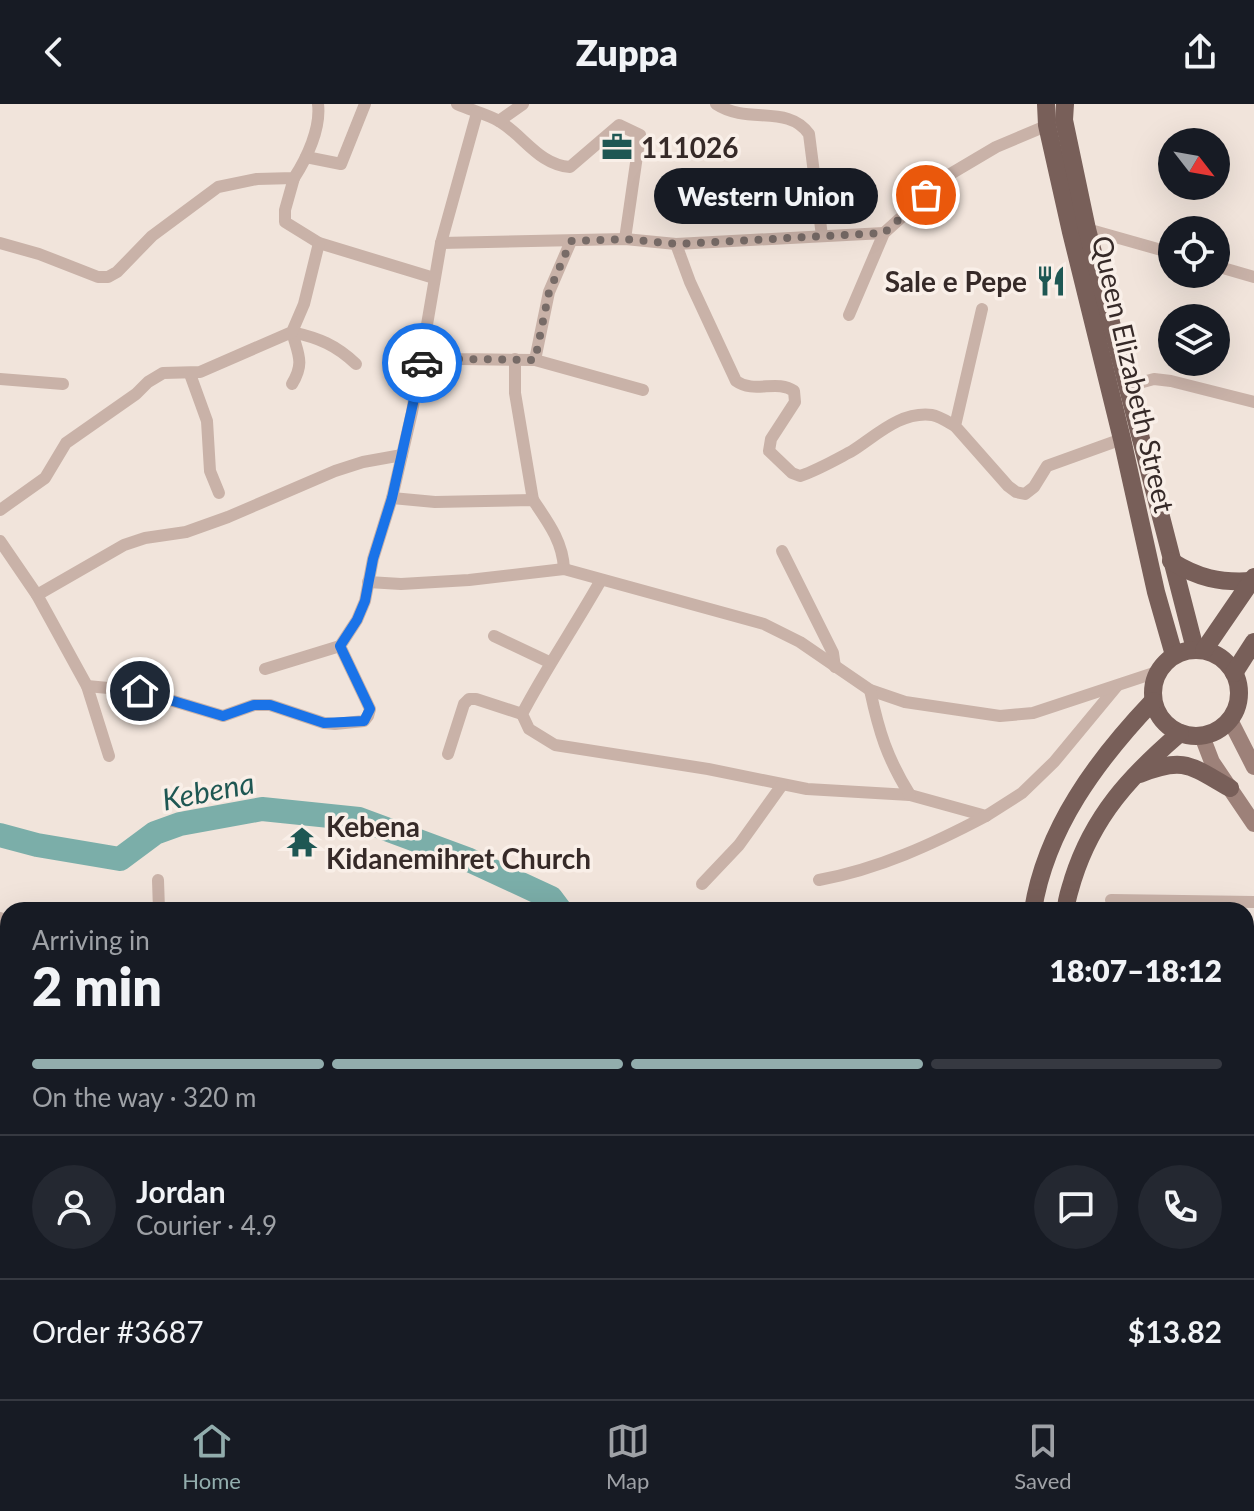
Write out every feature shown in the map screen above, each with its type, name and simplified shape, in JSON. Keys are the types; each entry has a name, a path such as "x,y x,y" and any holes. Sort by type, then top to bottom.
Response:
{"main road":[{"name":"Queen Elizabeth Street","path":"1046,104 1059,116 1171,561 1200,650"},
{"name":"Queen Elizabeth Street","path":"1059,116 1122,439 1156,592 1174,655"},
{"path":"1171,561 1207,579 1228,582 1252,579"},
{"path":"1200,650 1252,579"},
{"path":"1234,673 1254,642"},
{"path":"1200,650 1227,662 1238,685 1239,698 1230,720 1202,736 1180,733 1167,726 1158,715 1153,701 1157,672 1174,655 1200,650"},
{"path":"1035,902 1048,851 1069,809 1100,763 1153,701"},
{"path":"1230,720 1254,767"},
{"path":"1068,902 1078,865 1094,830 1130,778 1180,733"},
{"path":"1202,736 1212,762 1254,824"},
{"path":"1130,778 1173,762 1190,766 1230,788"}],"street":[{"path":"318,104 320,115 306,157 294,178 285,210 285,222 319,243 434,278"},
{"path":"306,157 341,164 365,104"},
{"path":"457,104 499,121 548,162 558,166 570,167 619,125 640,135 625,239"},
{"path":"499,121 523,104"},
{"path":"716,104 730,110 791,113 801,119 809,134 822,236"},
{"path":"265,669 340,646 365,601 402,455 423,356 441,243 477,113"},
{"path":"849,315 884,233 947,176 996,147 1059,116"},
{"path":"0,243 98,277 108,277 117,272 152,236 218,187 257,179 294,178"},
{"path":"1087,229 1158,249"},
{"path":"441,243 625,239 676,244 884,233"},
{"path":"535,360 549,292 571,241"},
{"path":"292,384 300,371 301,362 292,332 304,304 319,243"},
{"path":"676,244 699,303 736,381 745,387 787,386 794,391 795,402 771,439 769,451 792,473 800,476 812,472 853,450 887,426 911,416 933,415 955,426 1008,486 1025,494 1034,487 1047,466 1122,439"},
{"path":"1230,270 1254,277"},
{"path":"955,426 982,309"},
{"path":"0,510 45,478 66,443 163,373 190,374 292,332 329,342 356,364"},
{"path":"423,356 535,360 643,390"},
{"path":"515,359 515,393 533,500 556,536 564,569"},
{"path":"190,374 207,421 210,471 219,493"},
{"path":"0,379 63,384"},
{"path":"1128,386 1154,379 1171,381 1254,402"},
{"path":"37,595 124,545 145,538 186,532 335,471 402,455"},
{"path":"392,498 435,502 533,500"},
{"path":"0,541 37,595 87,686 109,756"},
{"path":"782,551 833,653 835,667"},
{"path":"0,570 13,562"},
{"path":"368,582 401,584 469,580 564,569 764,624 800,642 870,690 905,702 1000,716 1033,713 1157,672"},
{"path":"522,714 549,662 574,628 601,580"},
{"path":"494,636 549,662"},
{"path":"87,686 140,691 223,716 254,705 270,705 324,723 364,721 370,709 340,646"},
{"path":"819,880 850,874 906,855 986,816 1022,793 1054,762 1117,686"},
{"path":"870,690 890,762 910,795"},
{"path":"448,754 464,704 469,699 476,699 522,714 529,729 555,745 695,766 782,785 910,795 986,816"},
{"path":"702,884 739,845 782,785"},
{"path":"158,880 159,902"},
{"path":"1111,900 1254,902"}],"waterway":[{"name":"Kebena","path":"0,835 37,845 120,859 155,833 180,824 262,809 359,819 467,859 554,902"}],"way so far":[{"path":"422,363 423,356 535,360 549,292 571,241 625,239 676,244 884,233 926,195"}],"place":[{"name":"111026","path":"617,147"},
{"name":"Western Union","path":"926,195"},
{"name":"Sale e Pepe","path":"1051,281"},
{"name":"Kebena Kidanemihret Church","path":"302,842"}],"route":[{"path":"140,691 223,716 254,705 270,705 287,708 324,723 364,721 370,709 340,646 365,601 422,363"}]}
